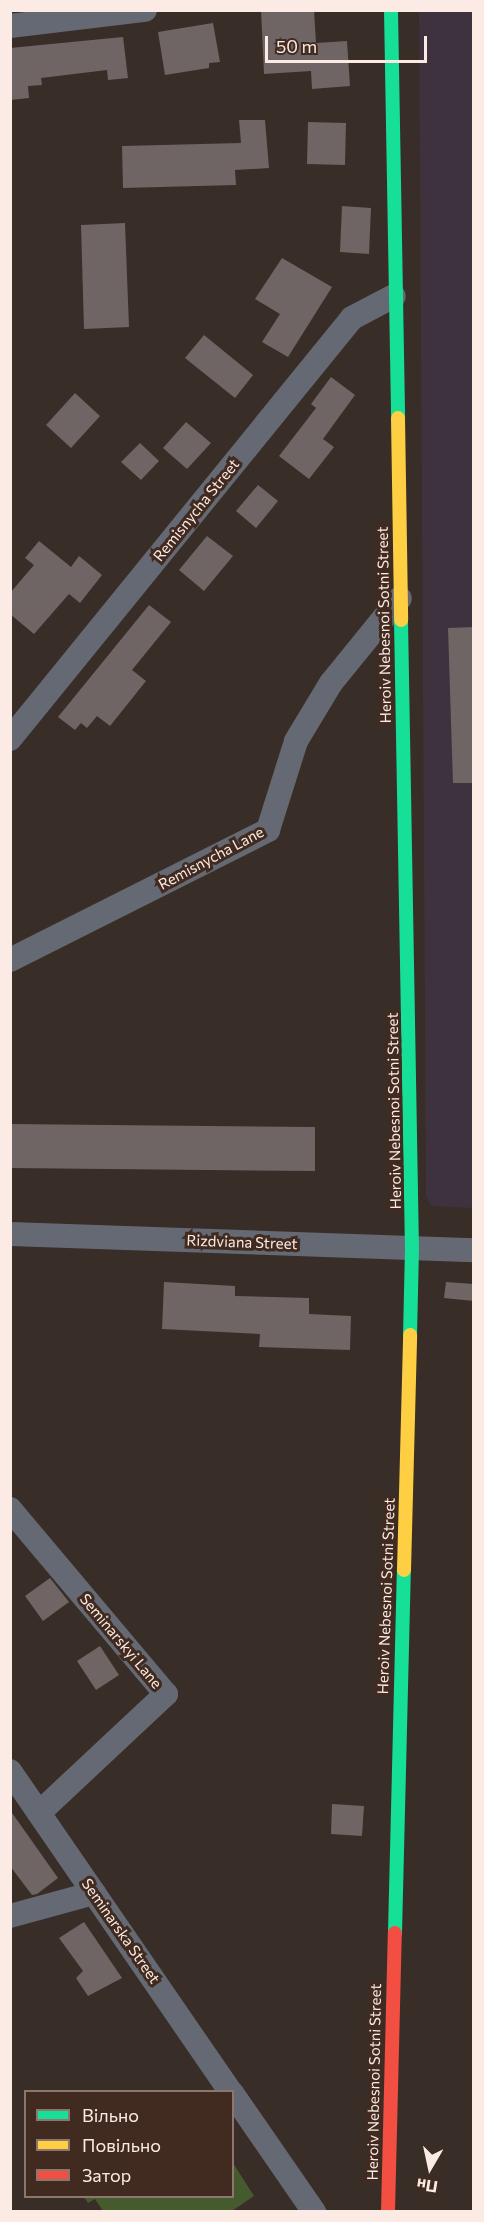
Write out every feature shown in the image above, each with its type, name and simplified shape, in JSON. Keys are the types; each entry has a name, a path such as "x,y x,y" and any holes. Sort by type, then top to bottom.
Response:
{"street":[{"path":"10,26 145,10"},
{"name":"Heroiv Nebesnoi Sotni Street","path":"388,2211 412,1248 394,296 392,10"},
{"name":"Remisnycha Street","path":"10,739 352,318 394,296"},
{"name":"Remisnycha Lane","path":"10,960 268,830 296,741 332,682 400,598"},
{"name":"Rizdviana Street","path":"10,1234 474,1250"},
{"name":"Seminarskyi Lane","path":"10,1509 166,1694 39,1813"},
{"name":"Seminarska Street","path":"10,1771 231,2090"},
{"path":"10,1916 94,1893"},
{"name":"Seminarska Street","path":"234,2095 314,2211"}],"shaded area":[{"path":"419,11 474,11 473,1208 431,1206 426,1196"}],"green space":[{"path":"234,2165 254,2196 232,2211 103,2211 95,2199 88,2203 85,2198 234,2198"}],"building":[{"path":"261,10 314,10 316,43 347,41 350,86 312,89 311,71 264,74"},
{"path":"213,23 220,62 209,63 209,68 165,75 158,32"},
{"path":"123,37 128,78 108,80 107,70 41,78 42,85 28,86 29,98 10,100 10,48"},
{"path":"239,120 265,120 269,168 235,170 236,185 123,188 122,146 241,143"},
{"path":"308,122 346,123 345,165 307,164"},
{"path":"342,206 371,208 369,254 340,252"},
{"path":"125,223 129,327 84,329 81,225"},
{"path":"282,258 332,287 288,357 262,342 280,314 255,299"},
{"path":"204,335 253,375 235,398 185,358"},
{"path":"331,377 355,395 323,439 334,447 309,479 279,456 316,408 311,404"},
{"path":"75,393 100,416 71,448 46,425"},
{"path":"186,422 211,443 187,469 163,448"},
{"path":"140,443 159,461 141,480 121,462"},
{"path":"258,485 278,501 256,528 236,511"},
{"path":"207,536 233,556 204,591 179,570"},
{"path":"39,541 71,567 79,556 102,575 80,603 69,594 34,634 10,614 10,593 34,565 25,558"},
{"path":"149,605 171,622 132,670 146,681 110,726 97,716 87,728 81,723 75,730 58,717"},
{"path":"474,627 474,783 453,783 448,628"},
{"path":"10,1124 315,1127 315,1171 10,1168"},
{"path":"164,1282 235,1286 235,1296 309,1298 309,1314 351,1316 350,1350 259,1347 260,1334 162,1329"},
{"path":"446,1282 474,1284 474,1301 444,1298"},
{"path":"50,1578 69,1602 43,1621 25,1596"},
{"path":"100,1646 119,1675 96,1690 77,1661"},
{"path":"332,1804 364,1806 362,1836 331,1834"},
{"path":"10,1810 58,1878 37,1894 32,1895 10,1866"},
{"path":"84,1922 122,1978 88,1996 76,1978 83,1971 59,1938"}],"traffic: fast":[{"path":"391,10 398,418"},
{"path":"401,620 412,1248 410,1335"},
{"path":"395,1933 404,1570"}],"traffic: slow":[{"path":"398,418 401,620"},
{"path":"404,1570 410,1335"}],"traffic: jam":[{"path":"388,2212 395,1933"}]}
